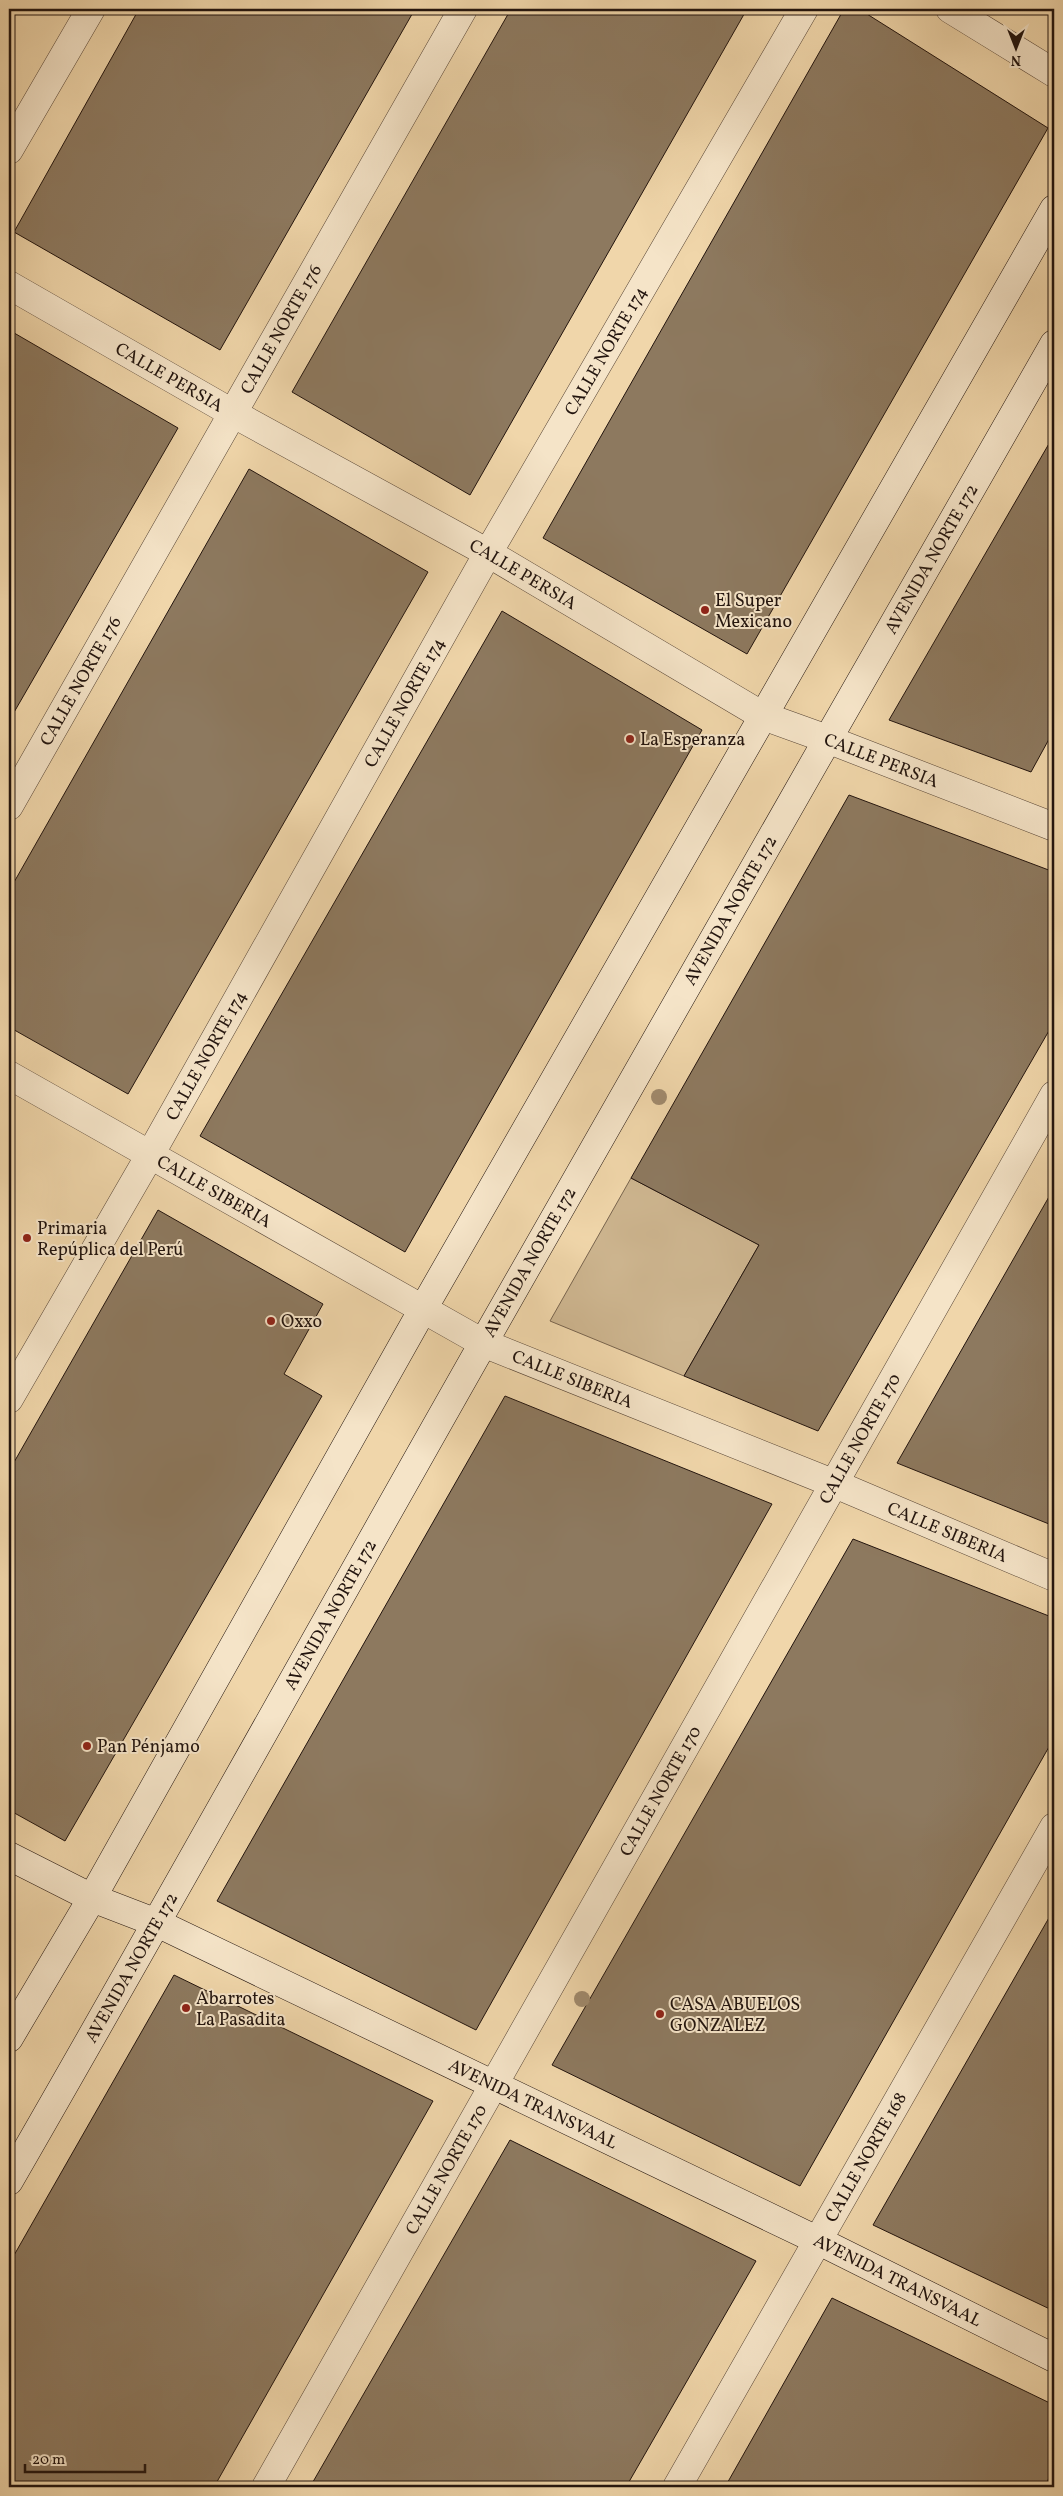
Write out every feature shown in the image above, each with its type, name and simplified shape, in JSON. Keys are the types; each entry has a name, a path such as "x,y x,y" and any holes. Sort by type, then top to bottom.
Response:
{"street":[{"path":"9,150 91,9"},
{"name":"CALLE NORTE 176","path":"9,806 463,9"},
{"name":"CALLE NORTE 174","path":"9,1399 150,1155 488,553 804,9"},
{"path":"950,9 1054,73"},
{"path":"9,2038 92,1898 423,1309 1054,210"},
{"name":"CALLE PERSIA","path":"9,285 234,414 488,553 763,716 827,739 1054,828"},
{"name":"AVENIDA NORTE 172","path":"9,2181 827,739 1054,344"},
{"name":"CALLE SIBERIA","path":"9,1075 484,1343 835,1484 1054,1577"},
{"name":"CALLE NORTE 170","path":"266,2487 1054,1095"},
{"name":"CALLE NORTE 168","path":"677,2487 1054,1828"},
{"name":"AVENIDA TRANSVAAL","path":"9,1856 92,1898 157,1923 495,2085 819,2241 1054,2358"}],"shaded area":[{"path":"631,1178 759,1245 684,1376 550,1321"}],"building":[{"path":"139,9 415,9 220,350 14,232"},
{"path":"511,9 747,9 470,495 292,392"},
{"path":"844,9 859,9 1048,128 747,654 543,538"},
{"path":"9,330 178,428 9,721"},
{"path":"1054,435 1054,730 1031,772 889,720"},
{"path":"249,469 428,572 128,1094 9,1027 9,891"},
{"path":"502,611 702,730 405,1252 200,1136"},
{"path":"849,795 1054,872 1054,1022 818,1431 684,1376 759,1245 631,1178"},
{"path":"1054,1188 1054,1526 897,1463"},
{"path":"158,1210 323,1304 284,1374 322,1396 65,1841 9,1810 9,1471"},
{"path":"505,1396 772,1504 476,2030 217,1901"},
{"path":"853,1539 1054,1618 1054,1738 800,2186 552,2065"},
{"path":"1054,1909 1054,2311 873,2225"},
{"path":"174,1975 433,2101 214,2487 9,2487 9,2264"},
{"path":"510,2140 756,2261 626,2487 310,2487"},
{"path":"832,2298 1054,2405 1054,2469 1044,2487 725,2487"}],"place":[{"name":"El Super Mexicano","path":"705,610"},
{"name":"La Esperanza","path":"630,739"},
{"name":"Primaria Repúplica del Perú","path":"27,1238"},
{"name":"Oxxo","path":"271,1321"},
{"name":"Pan Pénjamo","path":"87,1746"},
{"name":"Abarrotes La Pasadita","path":"186,2008"},
{"name":"CASA ABUELOS GONZALEZ","path":"660,2014"}]}
